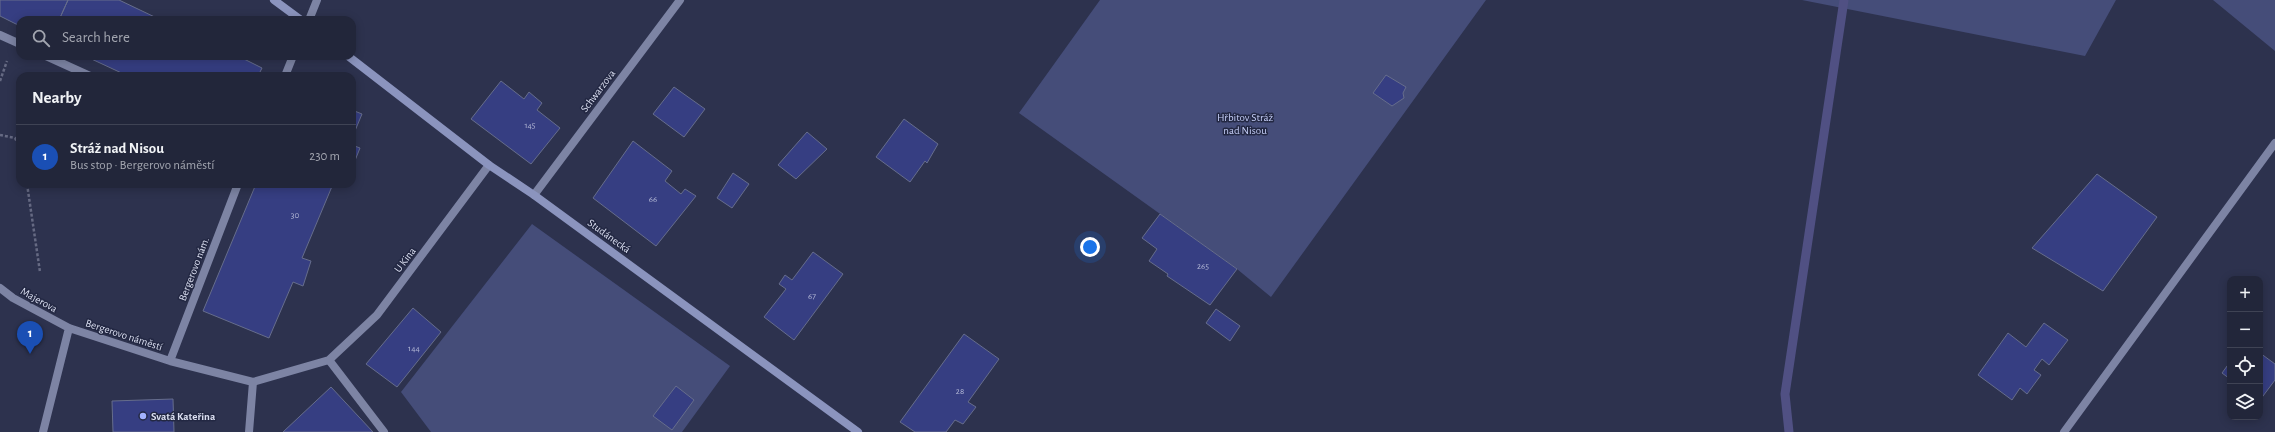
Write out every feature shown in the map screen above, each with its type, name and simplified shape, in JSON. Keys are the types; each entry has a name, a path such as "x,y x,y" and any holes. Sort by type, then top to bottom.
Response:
{"street":[{"path":"274,0 296,16"},
{"path":"311,16 317,0"},
{"name":"Schwarzova","path":"534,195 680,0"},
{"path":"0,35 16,42"},
{"path":"55,60 81,72"},
{"path":"287,72 291,60"},
{"name":"Studánecká","path":"353,60 490,165 534,195 858,432"},
{"path":"2064,432 2275,143"},
{"name":"U Kina","path":"253,382 329,360 377,316 490,165"},
{"name":"Bergerovo nám.","path":"170,361 236,188"},
{"name":"Majerova","path":"0,288 13,298 69,328"},
{"name":"Bergerovo náměstí","path":"43,432 69,328 170,361 253,382"},
{"path":"329,360 384,432"},
{"path":"249,432 253,382"}],"path":[{"path":"0,134 15,138"},
{"path":"28,188 40,272"}],"green space":[{"name":"Hřbitov Stráž nad Nisou","path":"1100,0 1486,0 1271,297 1237,269 1019,113"},
{"path":"1802,0 2116,0 2085,56"},
{"path":"2213,0 2275,0 2275,51"},
{"path":"532,224 730,366 682,432 431,432 401,392"}],"building":[{"path":"0,0 68,0 61,16 16,16 16,24 0,16"},
{"path":"68,0 119,0 153,16 61,16"},
{"path":"94,60 246,60 262,68 260,72 119,72"},
{"path":"1386,75 1406,87 1403,93 1404,98 1392,106 1373,93"},
{"path":"501,81 524,99 529,92 542,103 537,110 560,128 531,164 471,119"},
{"path":"674,87 705,109 684,137 653,114"},
{"path":"356,112 362,114 356,128"},
{"path":"904,119 938,144 927,163 925,161 910,182 876,157"},
{"path":"807,132 827,149 796,179 778,165"},
{"path":"633,141 672,171 665,181 681,194 685,189 696,196 656,246 593,198"},
{"path":"356,146 360,148 356,158"},
{"path":"733,173 749,184 732,208 717,198"},
{"path":"2097,174 2157,217 2103,291 2032,248"},
{"path":"254,188 331,188 302,258 311,261 303,286 293,282 269,338 203,311"},
{"path":"1160,214 1237,269 1210,305 1167,276 1168,274 1149,261 1157,249 1142,238"},
{"path":"813,252 843,274 794,340 764,317 786,289 779,284 785,275 792,280"},
{"path":"413,308 441,332 397,387 366,364"},
{"path":"1216,309 1240,326 1230,341 1206,323"},
{"path":"2044,323 2068,340 2049,365 2042,359 2034,370 2041,375 2027,394 2020,388 2012,400 1978,375 2008,333 2026,347"},
{"path":"964,334 999,359 968,402 976,407 963,424 955,420 946,432 915,432 900,422"},
{"path":"2263,355 2275,364 2275,380 2263,396"},
{"path":"2227,366 2227,377 2222,373"},
{"path":"676,386 694,400 672,430 653,416"},
{"path":"331,387 373,432 283,432"},
{"name":"Svatá Kateřina","path":"173,399 174,432 113,432 112,401"}],"waterway":[{"path":"1789,432 1785,394 1844,0"}],"place":[{"name":"Stráž nad Nisou","path":"30,354"},
{"name":"Svatá Kateřina","path":"143,416"}]}
